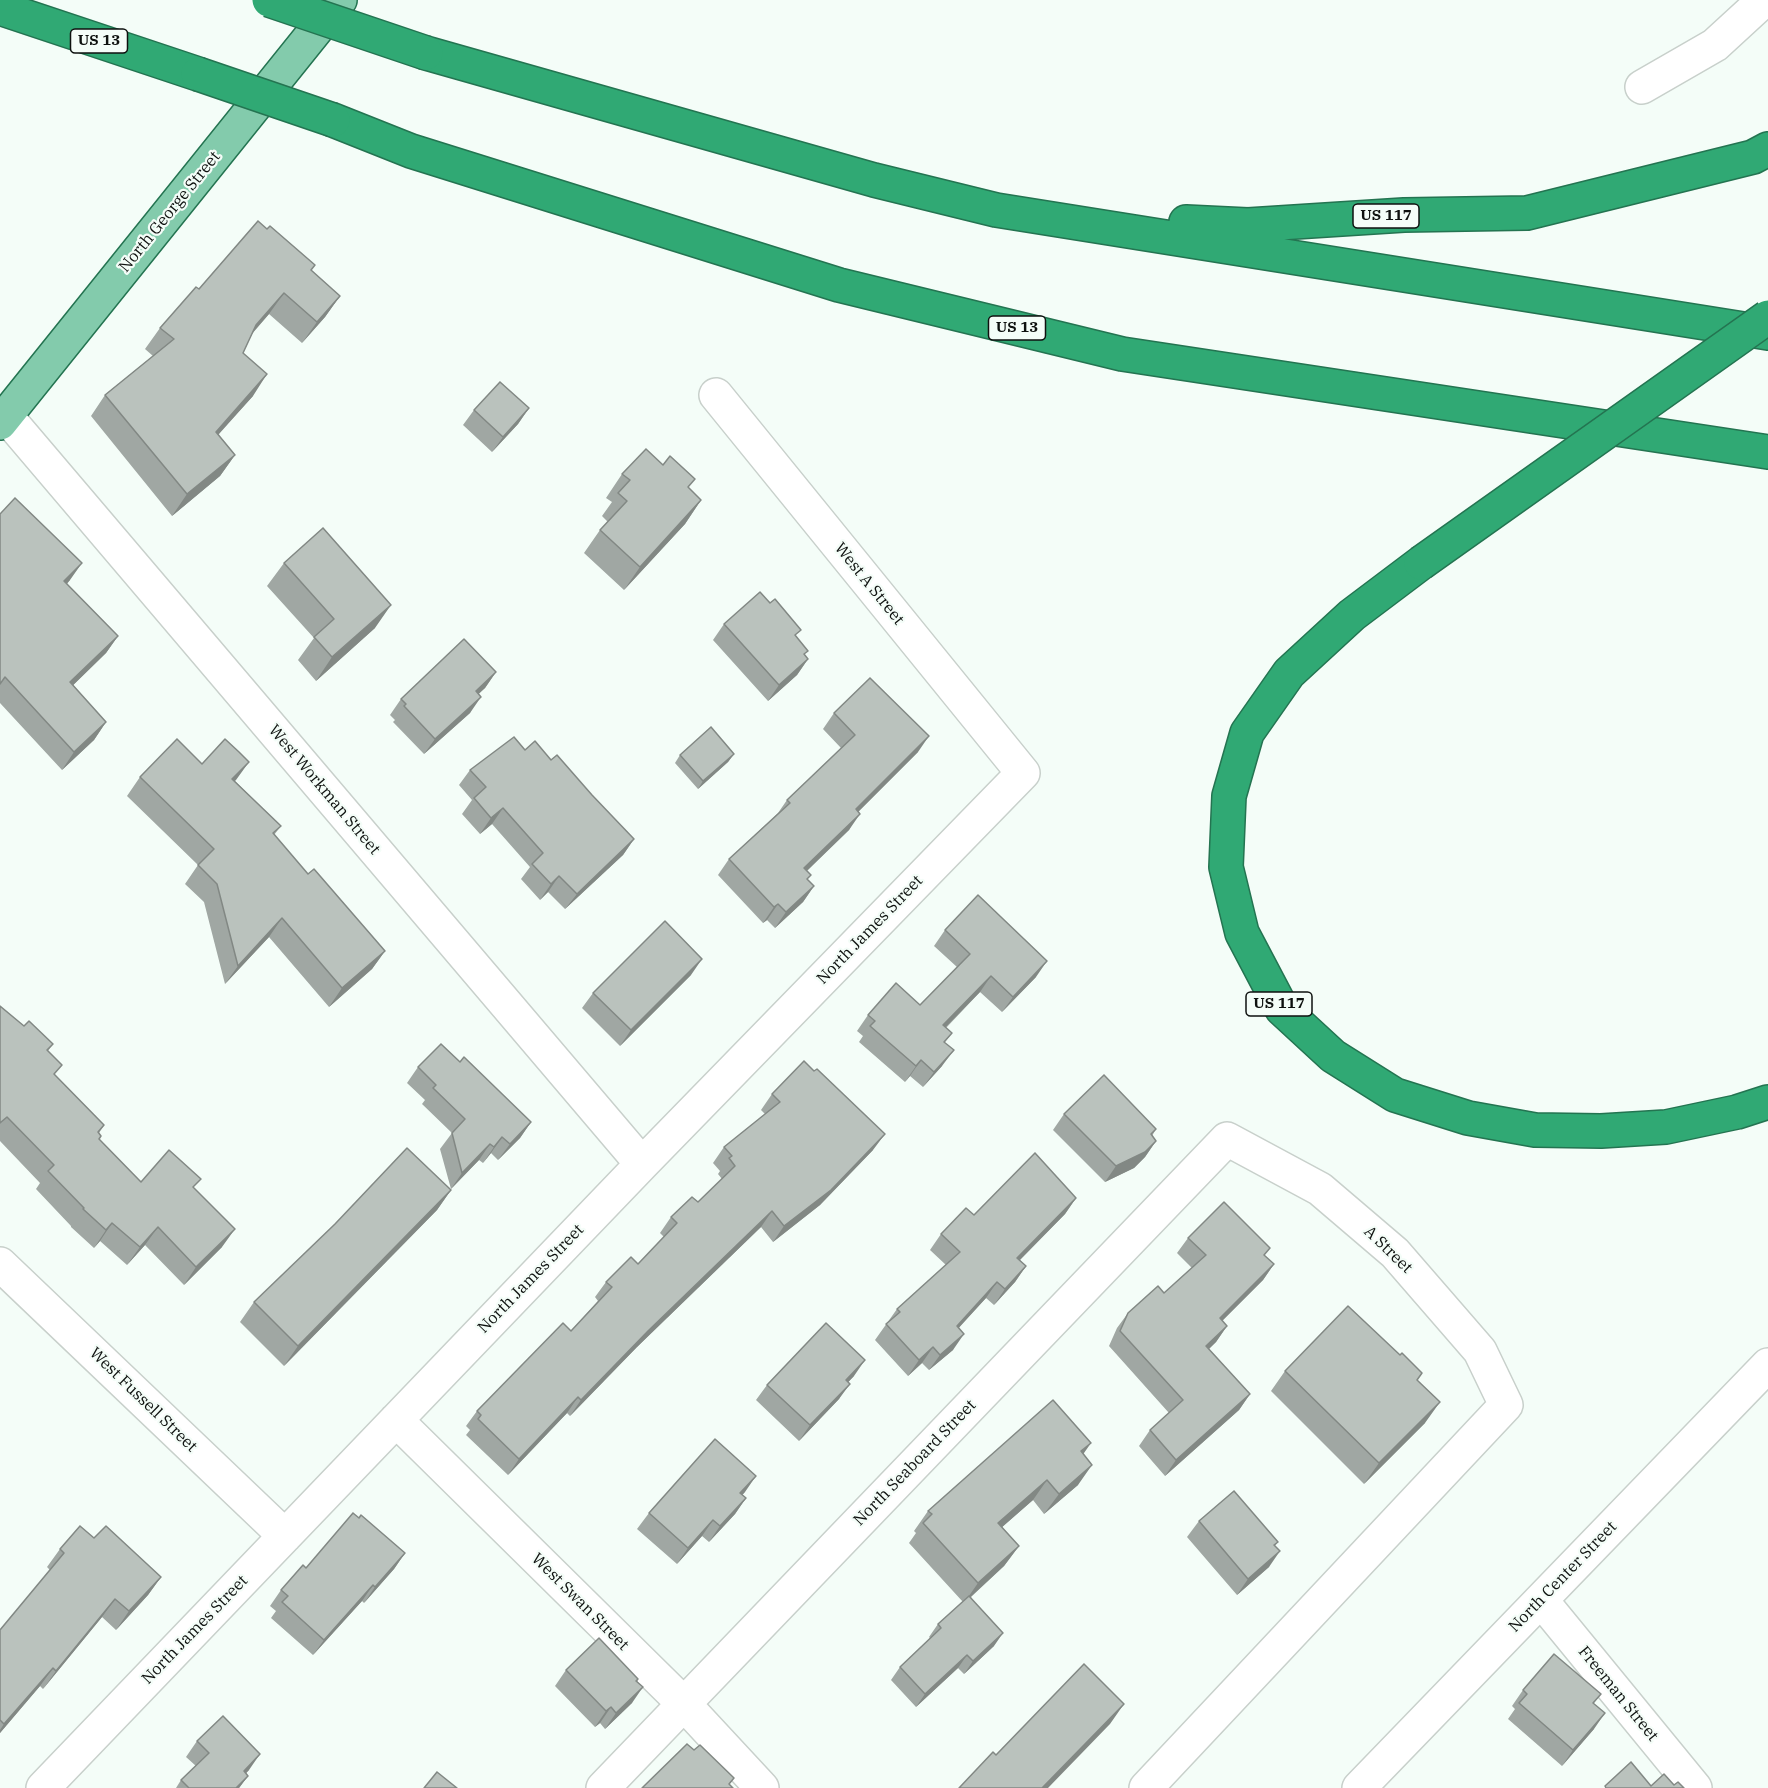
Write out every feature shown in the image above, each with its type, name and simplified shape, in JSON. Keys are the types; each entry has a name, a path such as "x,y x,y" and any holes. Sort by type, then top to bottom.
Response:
{"highway":[{"path":"269,0 426,52 874,180 996,210 1768,333"},
{"name":"US 13","path":"0,8 333,120 411,152 839,285 1122,354 1768,452"},
{"name":"US 117","path":"996,210 1248,225 1404,215 1527,213 1753,157 1768,149"},
{"name":"US 117","path":"1768,317 1421,563 1352,615 1289,673 1247,733 1229,796 1226,867 1242,933 1282,1009 1333,1056 1395,1095 1468,1118 1535,1130 1601,1131 1666,1127 1737,1112 1768,1102"},
{"path":"1722,445 1768,459"}],"main road":[{"name":"North George Street","path":"3,419 340,0"}],"street":[{"path":"1642,87 1715,45 1764,0"},
{"name":"West A Street","path":"716,395 1023,773"},
{"name":"West Workman Street","path":"3,419 642,1164"},
{"name":"North James Street","path":"43,1788 642,1164 1023,773"},
{"name":"A Street","path":"1146,1788 1506,1405 1480,1351 1395,1253 1320,1189 1227,1139"},
{"name":"North Seaboard Street","path":"603,1788 1227,1139"},
{"name":"West Fussell Street","path":"0,1264 285,1536"},
{"name":"North Center Street","path":"1359,1788 1768,1365"},
{"name":"West Swan Street","path":"396,1420 684,1704 762,1788"},
{"name":"Freeman Street","path":"1541,1600 1695,1788"}],"building":[{"path":"258,221 267,229 270,226 315,265 311,270 340,296 317,322 284,293 256,325 243,353 267,374 216,432 235,455 187,494 105,395 174,339 160,328 196,287 199,289"},
{"path":"500,382 529,408 503,437 474,410"},
{"path":"646,449 663,465 670,456 695,479 688,487 701,500 640,567 600,530 627,501 618,493 630,480 622,474"},
{"path":"15,498 82,563 64,581 118,636 70,682 106,722 74,752 5,677 0,684 0,514"},
{"path":"323,528 391,605 332,657 314,637 334,619 284,563"},
{"path":"760,592 770,603 775,599 801,630 795,635 808,651 804,654 808,659 779,685 724,624"},
{"path":"464,639 496,672 476,691 481,697 435,739 404,706 406,704 401,699"},
{"path":"870,678 929,736 856,809 860,814 804,868 811,875 807,879 814,886 786,912 778,904 774,907 729,859 790,803 787,800 855,735 834,713"},
{"path":"711,727 734,754 703,781 680,755"},
{"path":"514,737 525,750 535,741 551,760 557,755 634,839 577,894 559,876 551,884 532,864 543,853 503,808 491,818 474,798 486,787 470,770"},
{"path":"177,739 202,764 225,739 249,762 232,779 281,826 273,833 308,874 314,869 385,951 342,988 282,918 238,966 217,884 198,865 214,849 140,777"},
{"path":"978,895 1047,961 1013,997 991,976 943,1025 952,1033 944,1042 954,1050 934,1072 921,1060 916,1066 870,1026 875,1021 868,1015 896,983 920,1005 970,954 945,930"},
{"path":"665,921 702,959 631,1030 593,993"},
{"path":"0,1006 24,1026 29,1021 53,1044 47,1050 62,1065 54,1074 104,1125 98,1132 101,1136 99,1139 141,1182 169,1150 201,1179 193,1187 235,1229 196,1267 158,1227 140,1247 112,1223 106,1230 48,1171 54,1165 7,1117 0,1123"},
{"path":"441,1044 460,1062 464,1057 531,1122 510,1144 502,1137 494,1147 490,1144 462,1173 452,1133 465,1119 433,1088 436,1085 418,1067"},
{"path":"804,1061 814,1071 817,1069 885,1134 831,1190 784,1226 772,1211 648,1331 581,1400 578,1397 519,1459 478,1419 481,1415 477,1411 563,1323 571,1331 612,1287 606,1282 631,1257 638,1264 677,1223 671,1217 692,1197 698,1202 735,1166 729,1158 732,1156 724,1147 780,1102 772,1094"},
{"path":"1104,1075 1156,1129 1151,1134 1156,1141 1145,1152 1116,1166 1064,1114"},
{"path":"407,1148 451,1190 298,1346 254,1302 335,1224"},
{"path":"1035,1153 1076,1198 1017,1258 1026,1266 1005,1289 997,1282 957,1326 964,1334 940,1355 933,1347 919,1360 886,1324 900,1312 897,1309 960,1252 941,1234 966,1208 974,1215"},
{"path":"1224,1202 1270,1248 1264,1255 1274,1264 1220,1318 1227,1326 1206,1346 1250,1394 1176,1460 1150,1430 1183,1400 1120,1331 1128,1313 1158,1286 1164,1293 1206,1255 1188,1238"},
{"path":"1348,1306 1422,1373 1417,1380 1440,1402 1379,1463 1285,1371"},
{"path":"826,1323 865,1360 846,1380 850,1384 810,1425 767,1385"},
{"path":"1053,1400 1091,1443 1081,1451 1092,1465 1059,1494 1047,1480 998,1523 1019,1546 978,1583 923,1523 932,1514 928,1511"},
{"path":"715,1439 756,1476 740,1493 746,1498 720,1526 713,1520 688,1548 649,1513"},
{"path":"1234,1491 1278,1542 1274,1545 1280,1551 1248,1579 1199,1521"},
{"path":"353,1513 359,1518 361,1515 405,1553 324,1640 282,1602 288,1596 281,1590 303,1565 306,1568"},
{"path":"80,1526 94,1538 106,1526 161,1577 129,1611 115,1599 56,1671 53,1668 4,1724 0,1720 0,1630 64,1553 60,1549"},
{"path":"969,1596 1003,1633 973,1661 967,1655 925,1694 900,1667 941,1628 938,1624"},
{"path":"599,1638 643,1687 616,1713 611,1707 606,1711 566,1670"},
{"path":"1554,1654 1601,1694 1593,1703 1605,1713 1573,1750 1519,1703 1527,1694 1523,1690"},
{"path":"1084,1664 1124,1704 1042,1788 959,1788 993,1752 996,1755"},
{"path":"223,1716 260,1754 244,1771 248,1776 236,1788 189,1788 181,1780 209,1753 197,1741"},
{"path":"687,1744 694,1750 700,1745 734,1778 729,1784 733,1788 642,1788"},
{"path":"1631,1762 1651,1786 1664,1774 1674,1785 1678,1782 1684,1788 1606,1788 1605,1786"},
{"path":"437,1772 457,1788 424,1788"}]}
